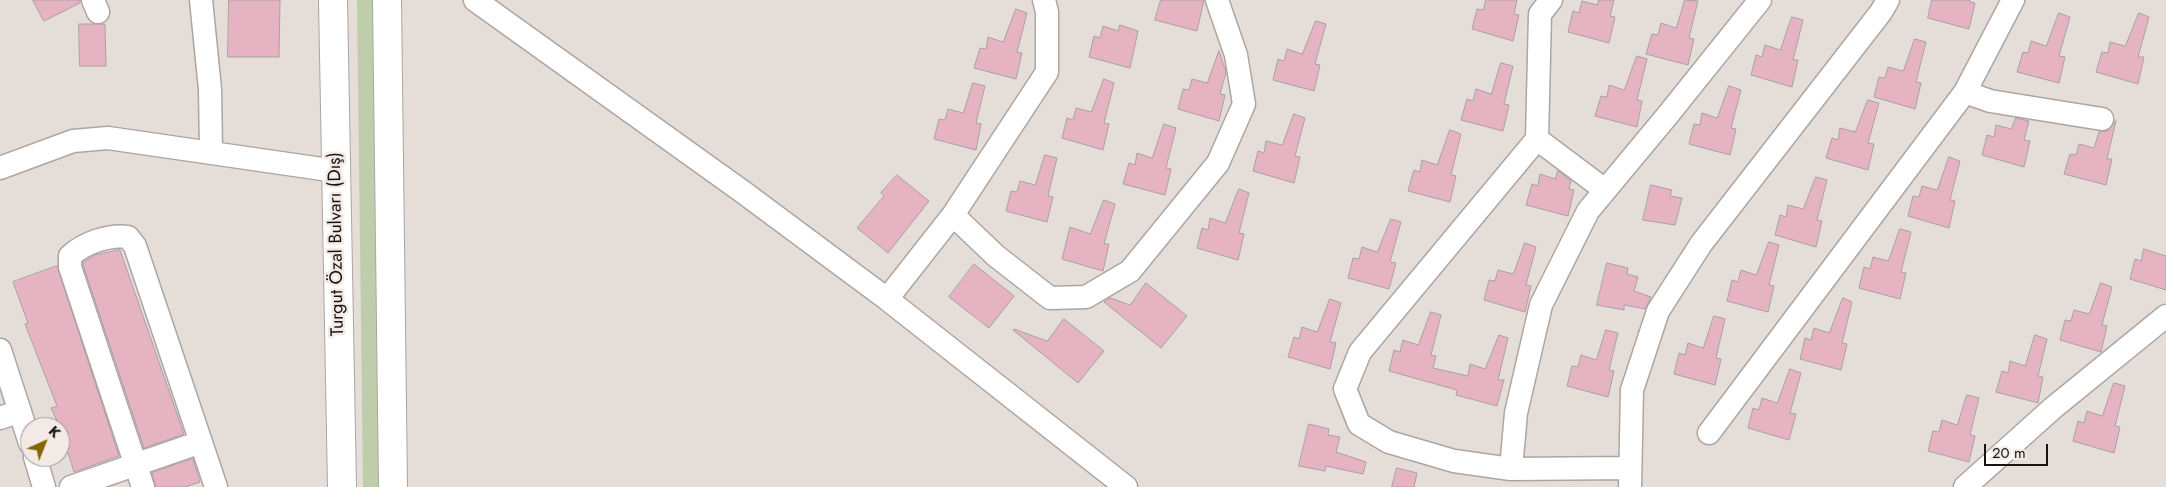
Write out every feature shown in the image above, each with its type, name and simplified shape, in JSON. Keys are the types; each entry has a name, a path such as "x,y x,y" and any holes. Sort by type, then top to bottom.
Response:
{"main road":[{"name":"Turgut Özal Bulvarı (Dış)","path":"333,0 342,487"},
{"path":"387,0 394,487"}],"street":[{"path":"201,0 210,89 211,151"},
{"path":"475,0 743,192 887,299 1126,487"},
{"path":"887,299 954,215 1047,72 1047,12 1044,0"},
{"path":"954,215 996,256 1050,298 1086,298 1130,271 1218,163 1244,104 1236,55 1217,0"},
{"path":"1550,0 1540,14 1537,139 1360,352 1345,389 1360,424 1389,442 1454,460 1511,469 1630,478 1632,390 1658,311 1701,244 1881,12 1888,0"},
{"path":"1511,469 1516,413 1541,305 1588,211 1760,0"},
{"path":"1709,433 1965,92 2013,0"},
{"path":"1965,92 1990,101 2102,119"},
{"path":"0,168 73,141 108,138 336,170"},
{"path":"1537,139 1605,190"},
{"path":"143,487 70,267 70,256 78,248 117,235 128,237 135,246 216,487"},
{"path":"1965,487 2053,408 2166,316"},
{"path":"0,350 10,414 20,428"},
{"path":"70,487 201,442"},
{"path":"37,467 44,487"}],"green space":[{"path":"357,0 374,0 381,487 363,487"}],"building":[{"path":"33,0 80,0 80,3 44,21"},
{"path":"229,0 280,0 279,57 228,57"},
{"path":"1161,0 1204,0 1197,31 1155,20"},
{"path":"1486,0 1517,0 1514,14 1519,15 1513,41 1472,29 1477,9 1483,10"},
{"path":"1599,0 1614,0 1610,16 1615,17 1609,43 1568,32 1573,11 1579,13 1582,1 1597,5"},
{"path":"1685,0 1698,1 1689,38 1694,39 1688,65 1646,54 1652,34 1658,35 1661,23 1676,28"},
{"path":"1932,0 1970,0 1970,2 1975,3 1969,29 1928,18"},
{"path":"1016,9 1027,13 1017,52 1022,53 1016,79 974,68 980,48 986,49 988,37 1003,42"},
{"path":"2059,13 2070,17 2059,56 2065,57 2059,83 2017,72 2023,52 2028,53 2031,41 2046,46"},
{"path":"2139,13 2149,17 2138,57 2144,57 2138,84 2096,72 2102,52 2108,53 2110,42 2125,46"},
{"path":"1792,17 1803,20 1793,60 1798,60 1792,87 1751,75 1756,55 1762,57 1765,45 1780,50"},
{"path":"1316,21 1326,24 1315,64 1320,65 1314,91 1273,80 1278,59 1284,61 1287,49 1302,54"},
{"path":"79,24 105,24 106,66 80,66"},
{"path":"1120,25 1138,31 1130,68 1089,57 1094,36 1100,38 1103,26 1118,31"},
{"path":"1915,39 1926,42 1916,82 1921,83 1915,109 1874,97 1879,77 1885,78 1888,67 1903,71"},
{"path":"1219,51 1226,72 1220,94 1225,95 1219,121 1178,109 1183,89 1189,90 1192,79 1207,83"},
{"path":"1637,56 1647,59 1637,100 1642,101 1637,127 1595,116 1601,96 1607,97 1609,85 1624,90"},
{"path":"1501,63 1513,66 1504,104 1509,105 1503,131 1461,120 1467,99 1473,101 1476,89 1491,94"},
{"path":"1104,79 1114,83 1104,123 1109,124 1103,150 1062,138 1067,118 1073,120 1076,108 1091,112"},
{"path":"973,83 985,86 976,123 981,124 976,150 934,139 939,119 945,120 948,109 963,113"},
{"path":"1729,86 1741,90 1731,128 1736,129 1730,155 1689,144 1694,124 1700,125 1702,113 1717,118"},
{"path":"1868,100 1879,103 1868,143 1874,144 1868,170 1826,158 1832,138 1838,140 1840,128 1855,132"},
{"path":"1294,114 1305,118 1295,156 1300,157 1294,183 1253,171 1258,151 1264,153 1266,141 1282,145"},
{"path":"2016,118 2029,121 2024,140 2030,141 2024,167 1982,155 1987,135 1994,137 1996,125 2011,129"},
{"path":"2116,121 2107,159 2112,159 2106,185 2064,174 2070,154 2076,155 2079,144 2094,148 2099,132 2107,131"},
{"path":"1164,124 1176,128 1166,168 1171,169 1165,195 1123,184 1129,163 1135,165 1137,153 1152,158"},
{"path":"1450,130 1461,134 1451,175 1456,176 1450,202 1408,191 1414,170 1420,172 1422,160 1437,165"},
{"path":"1045,155 1057,158 1048,196 1053,197 1047,222 1006,211 1011,191 1017,192 1020,181 1035,185"},
{"path":"1949,157 1960,161 1950,200 1955,201 1949,228 1908,216 1913,196 1919,197 1922,186 1937,190"},
{"path":"1558,171 1571,181 1569,189 1574,190 1568,216 1526,205 1532,184 1538,186 1540,174 1555,179"},
{"path":"897,175 929,201 888,253 857,228 884,196 881,193"},
{"path":"1816,177 1827,180 1817,220 1822,221 1816,247 1775,235 1780,215 1786,217 1788,205 1803,209"},
{"path":"1651,185 1672,190 1670,196 1682,198 1675,225 1643,220"},
{"path":"1239,189 1249,193 1239,233 1244,234 1238,260 1197,248 1202,228 1208,230 1210,218 1225,223"},
{"path":"1104,200 1115,204 1104,244 1109,244 1103,271 1062,259 1070,227 1090,234"},
{"path":"1391,219 1401,222 1390,262 1396,263 1389,289 1348,278 1353,258 1359,259 1362,247 1377,252"},
{"path":"1900,229 1911,232 1901,272 1906,273 1900,299 1859,288 1864,267 1870,269 1873,257 1888,261"},
{"path":"1769,242 1779,245 1769,285 1774,286 1768,312 1727,301 1732,280 1738,282 1741,270 1756,275"},
{"path":"1525,243 1536,247 1526,285 1531,286 1525,312 1484,300 1489,280 1495,281 1498,270 1513,274"},
{"path":"2144,249 2166,256 2166,290 2130,279 2135,259 2141,261"},
{"path":"120,250 184,434 144,448 83,265 83,262 95,255"},
{"path":"1607,263 1628,268 1627,274 1638,277 1634,291 1651,297 1645,309 1624,305 1624,310 1597,305"},
{"path":"974,264 1014,296 989,328 949,297"},
{"path":"57,266 119,456 74,472 70,459 70,417 55,417 51,408 57,406 25,324 28,323 13,282"},
{"path":"1146,283 1187,316 1161,348 1104,302 1110,298 1130,305"},
{"path":"2101,283 2112,287 2102,325 2107,326 2101,352 2060,340 2065,320 2071,321 2074,310 2089,314"},
{"path":"1843,298 1852,302 1842,343 1847,344 1841,370 1800,359 1805,338 1811,340 1814,328 1829,333"},
{"path":"1330,299 1341,303 1330,342 1336,343 1330,369 1288,357 1294,337 1299,339 1302,327 1317,332"},
{"path":"1431,312 1441,315 1431,355 1436,356 1433,368 1468,376 1470,364 1485,369 1499,335 1508,338 1498,380 1504,380 1497,406 1456,395 1457,390 1389,371 1394,350 1400,352 1403,340 1418,345"},
{"path":"1714,316 1725,319 1716,358 1721,359 1715,385 1674,374 1679,353 1685,355 1688,343 1703,348"},
{"path":"1064,319 1104,351 1078,383 1013,330 1047,341"},
{"path":"1606,330 1618,333 1609,370 1614,371 1608,397 1567,386 1572,366 1578,367 1581,355 1596,360"},
{"path":"2035,335 2047,339 2038,376 2043,377 2038,403 1996,392 2002,371 2008,373 2010,361 2025,366"},
{"path":"1790,369 1801,373 1790,413 1796,414 1789,440 1748,428 1753,408 1759,410 1762,398 1777,403"},
{"path":"2114,383 2125,386 2115,426 2120,427 2114,453 2073,441 2078,421 2084,423 2087,411 2102,416"},
{"path":"1967,395 1979,398 1970,435 1975,436 1969,462 1928,451 1933,431 1939,432 1942,420 1957,425"},
{"path":"1309,424 1329,429 1328,435 1340,437 1336,452 1366,462 1363,474 1326,466 1325,471 1299,466"},
{"path":"193,459 200,482 185,487 156,487 152,473"},
{"path":"1397,468 1417,473 1414,487 1392,487"}]}
